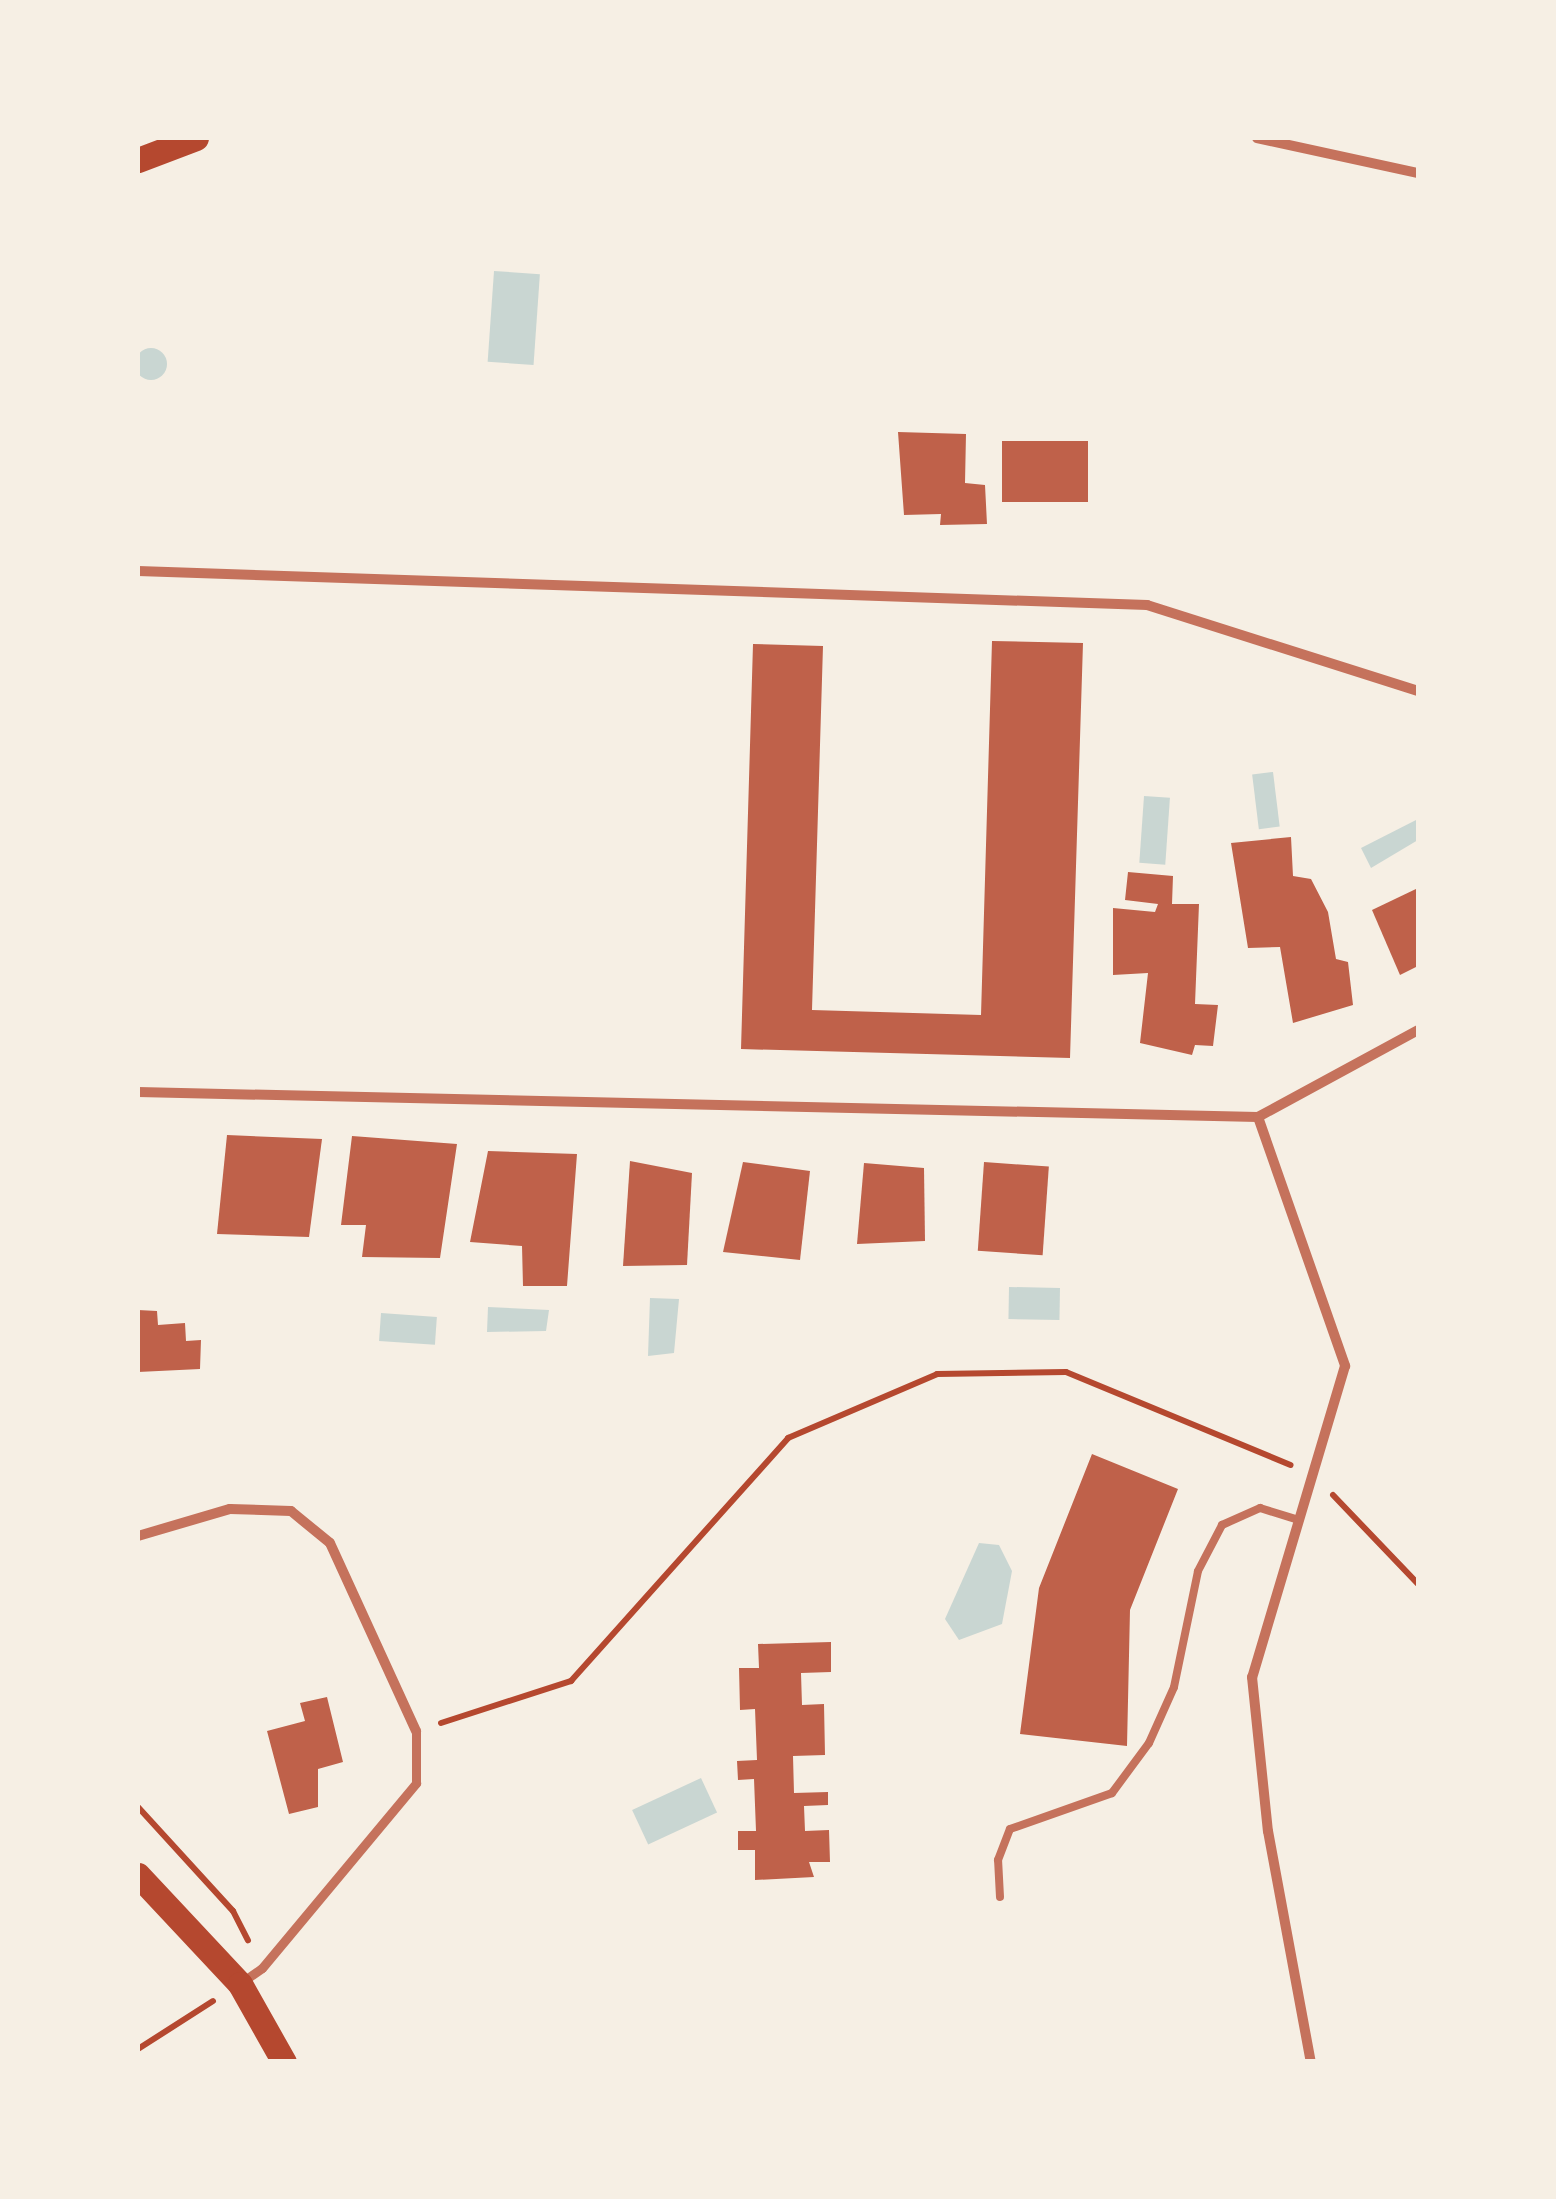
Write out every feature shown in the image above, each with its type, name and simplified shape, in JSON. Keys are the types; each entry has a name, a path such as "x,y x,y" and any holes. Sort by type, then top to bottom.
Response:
{"main road":[{"path":"138,160 196,138"},
{"path":"138,1875 240,1984 284,2062"}],"street":[{"path":"1257,138 1418,173"},
{"path":"138,571 1147,605 1418,691"},
{"path":"138,1092 1258,1116 1418,1030"},
{"path":"1258,1116 1345,1366 1252,1677 1268,1832 1311,2062"},
{"path":"138,1536 230,1509 291,1511 330,1543 416,1732 416,1783 262,1968 240,1984"}],"lane":[{"path":"1000,1897 998,1860 1010,1829 1112,1792 1149,1743 1174,1687 1198,1572 1222,1524 1260,1508 1299,1520"}],"path":[{"path":"416,1732 571,1681 788,1438 937,1374 1066,1372 1312,1473 1418,1584"},
{"path":"138,2049 240,1984"}],"shaded area":[{"path":"494,271 540,274 534,365 488,362"},
{"path":"151,348 162,353 167,364 162,375 151,380 140,375 135,364 140,353"},
{"path":"1273,772 1280,827 1259,829 1252,775"},
{"path":"1144,796 1170,798 1165,865 1139,863"},
{"path":"1418,819 1418,840 1371,868 1361,848"},
{"path":"1009,1287 1060,1288 1059,1320 1008,1319"},
{"path":"650,1298 679,1299 674,1353 648,1356"},
{"path":"488,1307 549,1310 546,1331 487,1332"},
{"path":"381,1313 437,1317 435,1345 379,1341"},
{"path":"979,1543 999,1545 1012,1571 1002,1624 959,1640 945,1619"},
{"path":"701,1778 717,1812 648,1845 632,1810"}],"building":[{"path":"898,432 966,434 965,483 985,485 987,524 940,525 941,514 904,515"},
{"path":"1002,441 1088,441 1088,502 1002,502"},
{"path":"992,641 1083,643 1070,1058 741,1049 753,644 823,646 812,1010 981,1015"},
{"path":"1291,837 1293,876 1311,879 1328,912 1336,959 1348,962 1353,1005 1293,1023 1280,947 1248,948 1231,843"},
{"path":"1128,872 1173,876 1172,904 1199,904 1195,1004 1218,1005 1213,1046 1195,1045 1192,1055 1140,1043 1148,973 1113,975 1113,908 1155,912 1158,904 1125,900"},
{"path":"1418,888 1418,966 1400,975 1372,910"},
{"path":"227,1135 322,1139 309,1237 217,1234"},
{"path":"352,1136 457,1144 440,1258 362,1257 366,1225 341,1225"},
{"path":"488,1151 577,1154 567,1286 523,1286 522,1246 470,1242"},
{"path":"630,1161 692,1173 687,1265 623,1266"},
{"path":"743,1162 810,1171 800,1260 723,1252"},
{"path":"984,1162 1049,1167 1043,1255 978,1251"},
{"path":"864,1163 924,1168 925,1241 857,1244"},
{"path":"138,1310 157,1311 158,1325 185,1323 186,1341 201,1340 200,1369 138,1372"},
{"path":"1092,1454 1178,1489 1130,1610 1127,1746 1020,1734 1039,1588"},
{"path":"831,1642 831,1672 801,1673 802,1705 824,1704 825,1755 793,1756 794,1793 828,1792 828,1805 804,1806 805,1831 829,1830 830,1862 809,1862 814,1877 755,1880 755,1850 738,1850 738,1831 756,1831 754,1779 738,1780 737,1761 757,1760 755,1709 740,1710 739,1668 759,1668 758,1644"},
{"path":"327,1697 343,1762 318,1769 318,1807 289,1814 267,1731 305,1721 300,1703"}]}
